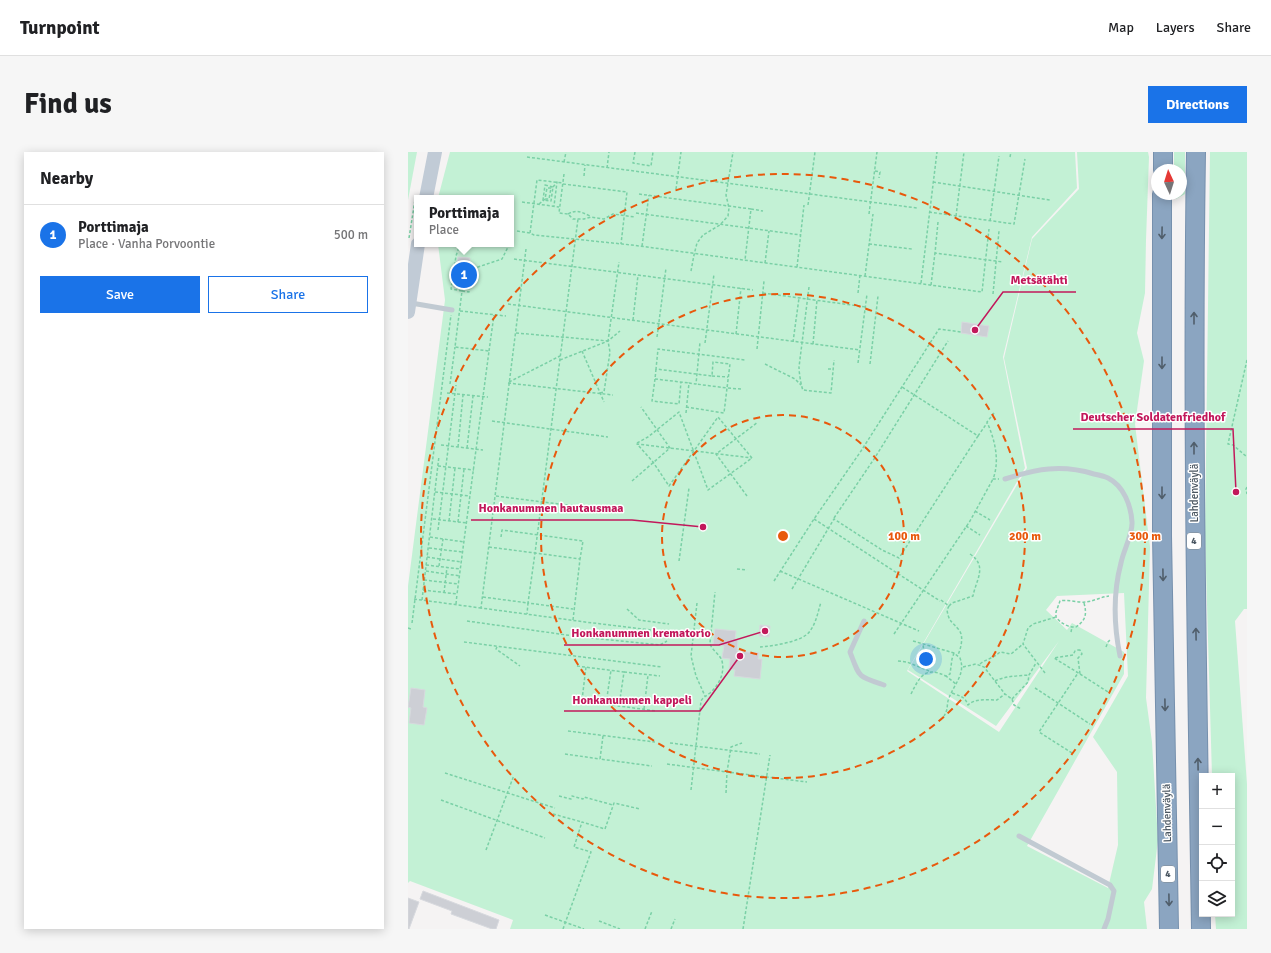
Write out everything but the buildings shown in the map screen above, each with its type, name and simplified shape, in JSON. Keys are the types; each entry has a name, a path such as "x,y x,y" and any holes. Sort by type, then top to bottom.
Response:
{"highway":[{"path":"1163,152 1163,164"},
{"name":"Lahdenväylä","path":"1196,152 1194,265 1194,534 1201,929"},
{"name":"Lahdenväylä","path":"1162,200 1162,536 1169,929"}],"main road":[{"path":"427,195 435,152"},
{"path":"409,308 418,247"}],"lane":[{"path":"409,308 452,310"},
{"path":"1005,479 1026,472 1057,468 1072,468 1108,478 1124,493 1132,523 1117,576 1115,619 1120,656"},
{"path":"864,621 850,652 859,675 884,685"},
{"path":"1019,836 1110,885 1114,891 1108,919 1104,929"}],"path":[{"path":"564,162 566,152"},
{"path":"607,168 609,152"},
{"path":"635,152 633,163 651,166 653,152"},
{"path":"676,189 681,152"},
{"path":"691,272 697,243 703,235 720,224 728,216 730,211 726,195 729,183 732,152"},
{"path":"808,205 815,152"},
{"path":"869,214 877,152"},
{"path":"921,284 937,152"},
{"path":"956,216 964,152"},
{"path":"1010,157 1011,152"},
{"path":"990,221 999,156"},
{"path":"527,157 917,208"},
{"path":"929,212 1014,224 1024,160"},
{"path":"584,176 585,165"},
{"path":"875,171 880,172 879,178"},
{"path":"564,174 559,213 568,214 579,211 591,217"},
{"path":"530,232 537,180 557,182 627,192 621,244"},
{"path":"544,199 551,201 553,187 557,182"},
{"path":"554,206 557,182"},
{"path":"933,182 1050,200"},
{"path":"544,199 545,185 553,187"},
{"path":"539,204 544,199 549,199 551,188 546,188 544,199"},
{"path":"639,194 763,211"},
{"path":"642,246 649,195"},
{"path":"522,202 559,207"},
{"path":"797,267 804,205"},
{"path":"745,260 752,209"},
{"path":"636,213 800,235"},
{"path":"568,214 573,219 591,217 604,219 612,214 636,217"},
{"path":"865,276 873,214"},
{"path":"527,614 578,219"},
{"path":"931,285 938,222"},
{"path":"518,231 530,232 534,235 642,246 982,292 989,229"},
{"path":"765,263 769,230"},
{"path":"993,294 999,231"},
{"path":"869,244 912,249"},
{"path":"459,247 456,256 451,289 469,292 470,273 475,268 502,259 508,247"},
{"path":"481,608 526,249"},
{"path":"935,252 1003,262"},
{"path":"514,259 753,290"},
{"path":"600,393 604,392 610,352 608,341 618,262"},
{"path":"658,336 666,268"},
{"path":"706,343 714,274"},
{"path":"633,320 638,275"},
{"path":"858,293 860,275"},
{"path":"757,349 764,281"},
{"path":"801,385 799,367 809,287"},
{"path":"736,334 742,288"},
{"path":"450,384 462,291"},
{"path":"763,293 866,307"},
{"path":"858,363 867,294"},
{"path":"870,364 878,296"},
{"path":"793,342 799,298"},
{"path":"813,344 818,300"},
{"path":"508,304 860,350"},
{"path":"412,623 452,310 506,316"},
{"path":"456,604 494,315"},
{"path":"774,581 814,519 861,451 939,329 961,332"},
{"path":"560,360 608,341 620,331"},
{"path":"515,332 608,341"},
{"path":"696,384 700,342"},
{"path":"792,589 828,528 874,459 948,342"},
{"path":"455,346 489,351"},
{"path":"681,382 679,404 652,401 658,349 745,360"},
{"path":"582,351 604,402"},
{"path":"509,383 560,356"},
{"path":"765,364 795,379 804,390 830,393 834,360"},
{"path":"1247,360 1228,444 1233,445 1247,457"},
{"path":"686,407 724,413 730,364 713,362 712,376"},
{"path":"656,369 728,377"},
{"path":"828,369 833,369"},
{"path":"655,379 741,389"},
{"path":"509,383 613,395"},
{"path":"686,413 689,383"},
{"path":"438,530 456,385"},
{"path":"902,387 978,436"},
{"path":"446,393 488,397"},
{"path":"458,447 463,395"},
{"path":"467,448 473,396"},
{"path":"641,407 670,448"},
{"path":"637,444 679,412 708,490 752,458"},
{"path":"834,519 882,550 899,558 994,413"},
{"path":"637,444 653,462 669,486 718,417 752,458"},
{"path":"492,421 608,437"},
{"path":"716,454 758,422"},
{"path":"894,634 966,526 993,478 996,471 995,445 988,422"},
{"path":"637,444 752,458"},
{"path":"441,445 483,450"},
{"path":"632,481 670,448"},
{"path":"716,454 747,496"},
{"path":"422,600 440,456"},
{"path":"438,466 474,470"},
{"path":"449,521 455,468"},
{"path":"458,522 464,469"},
{"path":"993,478 1005,479"},
{"path":"1247,487 1247,494"},
{"path":"679,561 689,488"},
{"path":"435,492 470,496"},
{"path":"496,496 598,509"},
{"path":"975,511 990,520"},
{"path":"432,519 467,523"},
{"path":"814,519 949,606"},
{"path":"966,526 980,535"},
{"path":"501,537 502,530 583,541 573,610 573,620"},
{"path":"430,538 464,542"},
{"path":"439,566 443,539"},
{"path":"489,547 580,559"},
{"path":"429,548 463,552"},
{"path":"958,655 962,647 960,632 950,621 947,610 952,603 973,596 980,572 976,559 970,554"},
{"path":"427,557 462,562"},
{"path":"426,565 460,569"},
{"path":"444,593 447,567"},
{"path":"737,569 747,570"},
{"path":"426,571 460,576"},
{"path":"780,571 919,631"},
{"path":"424,580 458,584"},
{"path":"423,590 457,594"},
{"path":"691,790 701,701 711,692 721,679 722,661 719,654 711,647 710,643 716,592"},
{"path":"1084,603 1086,609 1084,620 1076,627 1072,628 1060,622 1056,617 1056,612 1060,601 1077,601 1084,603 1111,596"},
{"path":"482,597 573,610"},
{"path":"414,599 668,632"},
{"path":"760,647 775,646 804,637 809,633 814,624 821,602"},
{"path":"697,603 691,656 696,676 705,696"},
{"path":"627,609 639,620 669,624"},
{"path":"408,616 412,617"},
{"path":"963,667 973,664 980,664 1000,652 1009,655 1012,654 1023,644 1028,628 1033,624 1056,617"},
{"path":"468,622 581,637 660,645 667,641"},
{"path":"1071,632 1072,628"},
{"path":"1106,647 1112,636"},
{"path":"912,640 954,653 958,655 962,663 963,667 960,676 948,700 948,710 944,716"},
{"path":"464,642 662,667"},
{"path":"922,668 924,654 923,644"},
{"path":"1023,644 1045,673"},
{"path":"498,647 496,649 520,666"},
{"path":"1072,753 1039,732 1079,674 1078,658 1082,654 1080,650 1075,651 1073,655 1054,658 1079,674 1108,692"},
{"path":"946,676 950,674 954,653"},
{"path":"898,662 907,662 946,676 956,684"},
{"path":"1012,699 1026,684 1029,679 1029,675 1037,663"},
{"path":"980,664 1005,694 1012,699 1014,705 1021,709"},
{"path":"577,666 660,676"},
{"path":"582,700 586,667"},
{"path":"606,704 610,670"},
{"path":"911,694 918,680 929,671"},
{"path":"619,706 624,672"},
{"path":"644,709 648,675"},
{"path":"995,681 1009,676 1016,677 1029,675"},
{"path":"1035,688 1090,724"},
{"path":"952,693 964,698 968,705 975,701 988,699 997,700 1005,694"},
{"path":"573,699 656,710"},
{"path":"568,731 655,742"},
{"path":"600,759 603,736"},
{"path":"670,743 729,749 760,754"},
{"path":"729,749 730,747 742,743"},
{"path":"726,793 729,749"},
{"path":"565,754 652,766"},
{"path":"743,929 770,755"},
{"path":"667,764 807,782"},
{"path":"445,773 555,808"},
{"path":"486,850 514,775"},
{"path":"559,796 571,799 572,796 583,799 584,797 613,805 614,803 640,809"},
{"path":"441,800 544,838"},
{"path":"553,814 606,829 613,805"},
{"path":"563,929 591,852 574,847 582,822"},
{"path":"645,929 652,911"},
{"path":"545,915 584,929"},
{"path":"671,929 675,919"},
{"path":"600,921 620,929"}],"green space":[{"path":"408,152 417,152 408,200"},
{"path":"450,152 1075,152 1077,188 1032,237 1003,357 1025,468 907,671 999,732 1059,641 996,726 908,670 1027,468 1004,358 1032,239 1079,189 1077,152 1148,152 1145,293 1137,333 1144,361 1135,424 1150,547 1146,698 1152,742 1158,840 1152,889 1144,902 1147,929 510,929 513,920 410,881 408,883 408,586 445,300 438,247 514,247 514,195 439,195","holes":["1124,593 1128,676 1093,737 1117,772 1118,845 1108,888 1027,846 1124,674 1124,652 1072,623 1067,630 1046,610 1057,596"]},
{"path":"1174,152 1185,152 1185,164 1174,164"},
{"path":"1210,152 1247,152 1247,609 1244,609 1235,621 1247,784 1247,929 1216,929 1215,917 1235,917 1235,773 1212,773 1205,535"}],"place":[{"name":"Porttimaja","path":"464,275"},
{"name":"Metsätähti","path":"975,330"},
{"name":"Deutscher Soldatenfriedhof","path":"1236,492"},
{"name":"Honkanummen hautausmaa","path":"703,527"},
{"name":"Honkanummen krematorio","path":"765,631"},
{"name":"Honkanummen kappeli","path":"740,656"}]}
